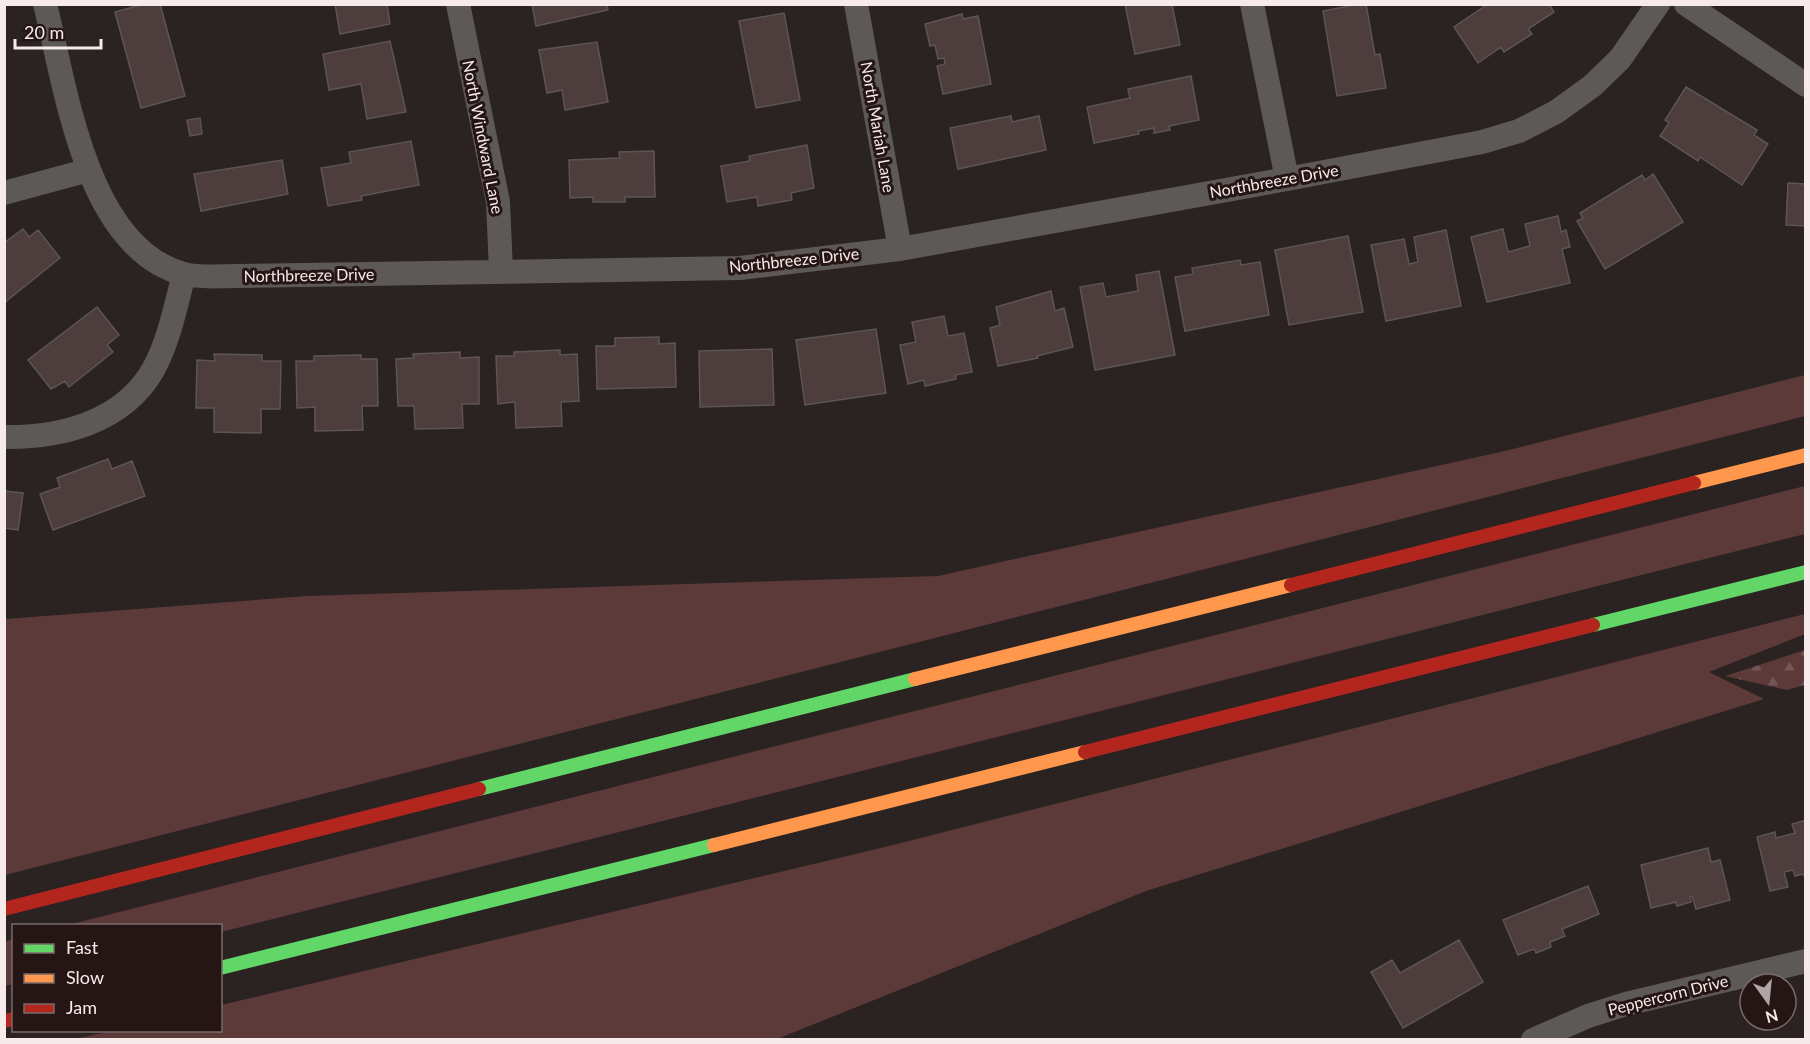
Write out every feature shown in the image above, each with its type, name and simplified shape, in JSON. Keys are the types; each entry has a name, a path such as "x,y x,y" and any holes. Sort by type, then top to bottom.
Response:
{"highway":[{"path":"4,909 1806,455"},
{"path":"222,968 1806,572"}],"street":[{"name":"Northbreeze Drive","path":"45,4 89,170 103,203 124,234 149,257 184,274 235,276 740,268 900,249 1482,142 1519,130 1556,112 1592,87 1620,59 1658,4"},
{"name":"North Windward Lane","path":"458,4 498,202 501,271"},
{"name":"North Mariah Lane","path":"856,4 900,249"},
{"path":"1252,4 1259,50 1287,179"},
{"path":"1686,4 1806,85"},
{"path":"4,193 89,170"},
{"path":"4,437 48,434 82,426 110,415 136,393 153,370 165,342 184,274"},
{"name":"Peppercorn Drive","path":"1533,1040 1588,1016 1626,1004 1806,961"}],"green space":[{"path":"1805,375 1805,416 5,875 5,619 307,596 938,576 1505,451"},
{"path":"1805,486 1805,534 222,932 222,924 72,924"},
{"path":"1805,614 1805,634 1709,672 1764,699 1146,891 777,1039 74,1039 107,1032 222,1032 222,1005 885,847"},
{"path":"1805,650 1805,685 1787,690 1725,676"},
{"path":"12,939 12,984 5,986 5,942"}],"building":[{"path":"144,4 160,4 185,96 141,108 115,12"},
{"path":"335,4 387,4 390,24 340,34"},
{"path":"532,4 607,4 608,10 536,26"},
{"path":"1125,4 1172,4 1180,45 1135,54"},
{"path":"1366,4 1375,55 1380,54 1386,88 1337,96 1323,11"},
{"path":"1488,4 1549,4 1554,12 1528,29 1532,34 1504,52 1501,47 1478,63 1454,27"},
{"path":"784,13 800,100 756,108 739,21"},
{"path":"962,14 963,19 978,16 991,84 943,94 937,66 945,64 944,58 938,59 935,45 930,46 925,24"},
{"path":"390,41 406,112 367,119 361,84 329,90 323,54"},
{"path":"597,42 608,102 565,110 562,90 547,93 539,50"},
{"path":"1191,76 1199,120 1169,126 1170,130 1154,133 1154,128 1138,131 1139,134 1094,143 1087,107 1130,98 1128,89"},
{"path":"1686,87 1757,130 1754,135 1768,144 1742,185 1700,157 1698,161 1660,136 1669,123 1665,120"},
{"path":"1011,116 1012,122 1039,116 1046,150 958,169 950,128"},
{"path":"200,118 202,134 190,136 187,120"},
{"path":"411,141 419,185 361,196 362,200 328,206 321,168 351,163 349,152"},
{"path":"807,145 814,188 791,193 792,200 758,206 757,197 727,202 721,166 750,161 749,156"},
{"path":"654,151 655,197 625,197 625,202 593,202 593,197 570,198 569,160 620,158 619,152"},
{"path":"282,160 288,194 201,211 194,174"},
{"path":"1653,174 1683,222 1605,269 1577,221 1583,218 1580,213 1642,175 1645,180"},
{"path":"1788,183 1806,184 1806,226 1786,225"},
{"path":"1558,216 1561,232 1566,230 1570,247 1562,249 1570,283 1487,302 1471,237 1503,229 1508,252 1530,246 1525,224"},
{"path":"23,229 29,237 38,230 60,258 4,303 4,243"},
{"path":"1446,230 1461,306 1386,321 1371,245 1404,239 1409,264 1418,262 1414,237"},
{"path":"1348,236 1363,312 1289,325 1275,250"},
{"path":"1240,260 1241,265 1260,262 1269,315 1185,331 1175,277 1193,274 1192,268"},
{"path":"1159,271 1175,355 1095,370 1080,287 1103,283 1106,297 1138,291 1136,275"},
{"path":"1051,291 1055,311 1064,308 1073,347 1037,356 1038,358 998,366 990,328 1000,325 996,307"},
{"path":"97,307 119,335 107,345 113,352 69,387 65,381 51,389 28,360"},
{"path":"944,316 948,336 964,333 972,372 955,375 956,379 925,386 924,380 908,384 900,345 916,342 912,322"},
{"path":"876,329 886,393 805,405 796,340"},
{"path":"659,337 659,344 675,343 676,387 597,389 596,346 615,346 615,338"},
{"path":"772,349 774,405 700,407 699,351"},
{"path":"560,350 560,355 577,354 579,401 561,402 562,426 516,428 515,402 498,404 496,356 514,356 514,352"},
{"path":"460,352 460,358 479,357 479,404 462,404 463,428 415,429 414,406 398,406 396,359 414,358 413,354"},
{"path":"214,354 262,355 262,361 281,361 280,409 261,409 261,433 214,432 214,408 196,408 197,360 215,361"},
{"path":"361,355 361,359 377,359 378,406 362,406 363,430 315,431 315,407 297,408 296,361 314,361 314,356"},
{"path":"108,459 112,469 132,461 145,496 53,530 40,494 60,487 57,478"},
{"path":"4,491 23,493 18,530 4,528"},
{"path":"1806,820 1806,879 1803,874 1795,876 1793,870 1784,872 1788,887 1770,891 1757,837 1775,832 1776,838 1795,833 1792,824"},
{"path":"1708,848 1711,862 1720,860 1730,900 1696,909 1692,896 1690,897 1691,902 1677,906 1676,902 1651,908 1641,865"},
{"path":"1588,886 1599,914 1562,929 1565,936 1550,942 1551,947 1536,953 1534,949 1518,955 1503,920"},
{"path":"1459,940 1483,982 1403,1028 1371,972 1392,960 1400,973"}],"traffic: fast":[{"path":"1593,625 1806,572"},
{"path":"479,789 915,679"},
{"path":"222,968 714,845"}],"traffic: slow":[{"path":"1694,483 1806,455"},
{"path":"915,679 1291,585"},
{"path":"714,845 1085,752"}],"traffic: jam":[{"path":"1291,585 1694,483"},
{"path":"1085,752 1593,625"},
{"path":"4,909 479,789"},
{"path":"4,1021 12,1019"}]}
